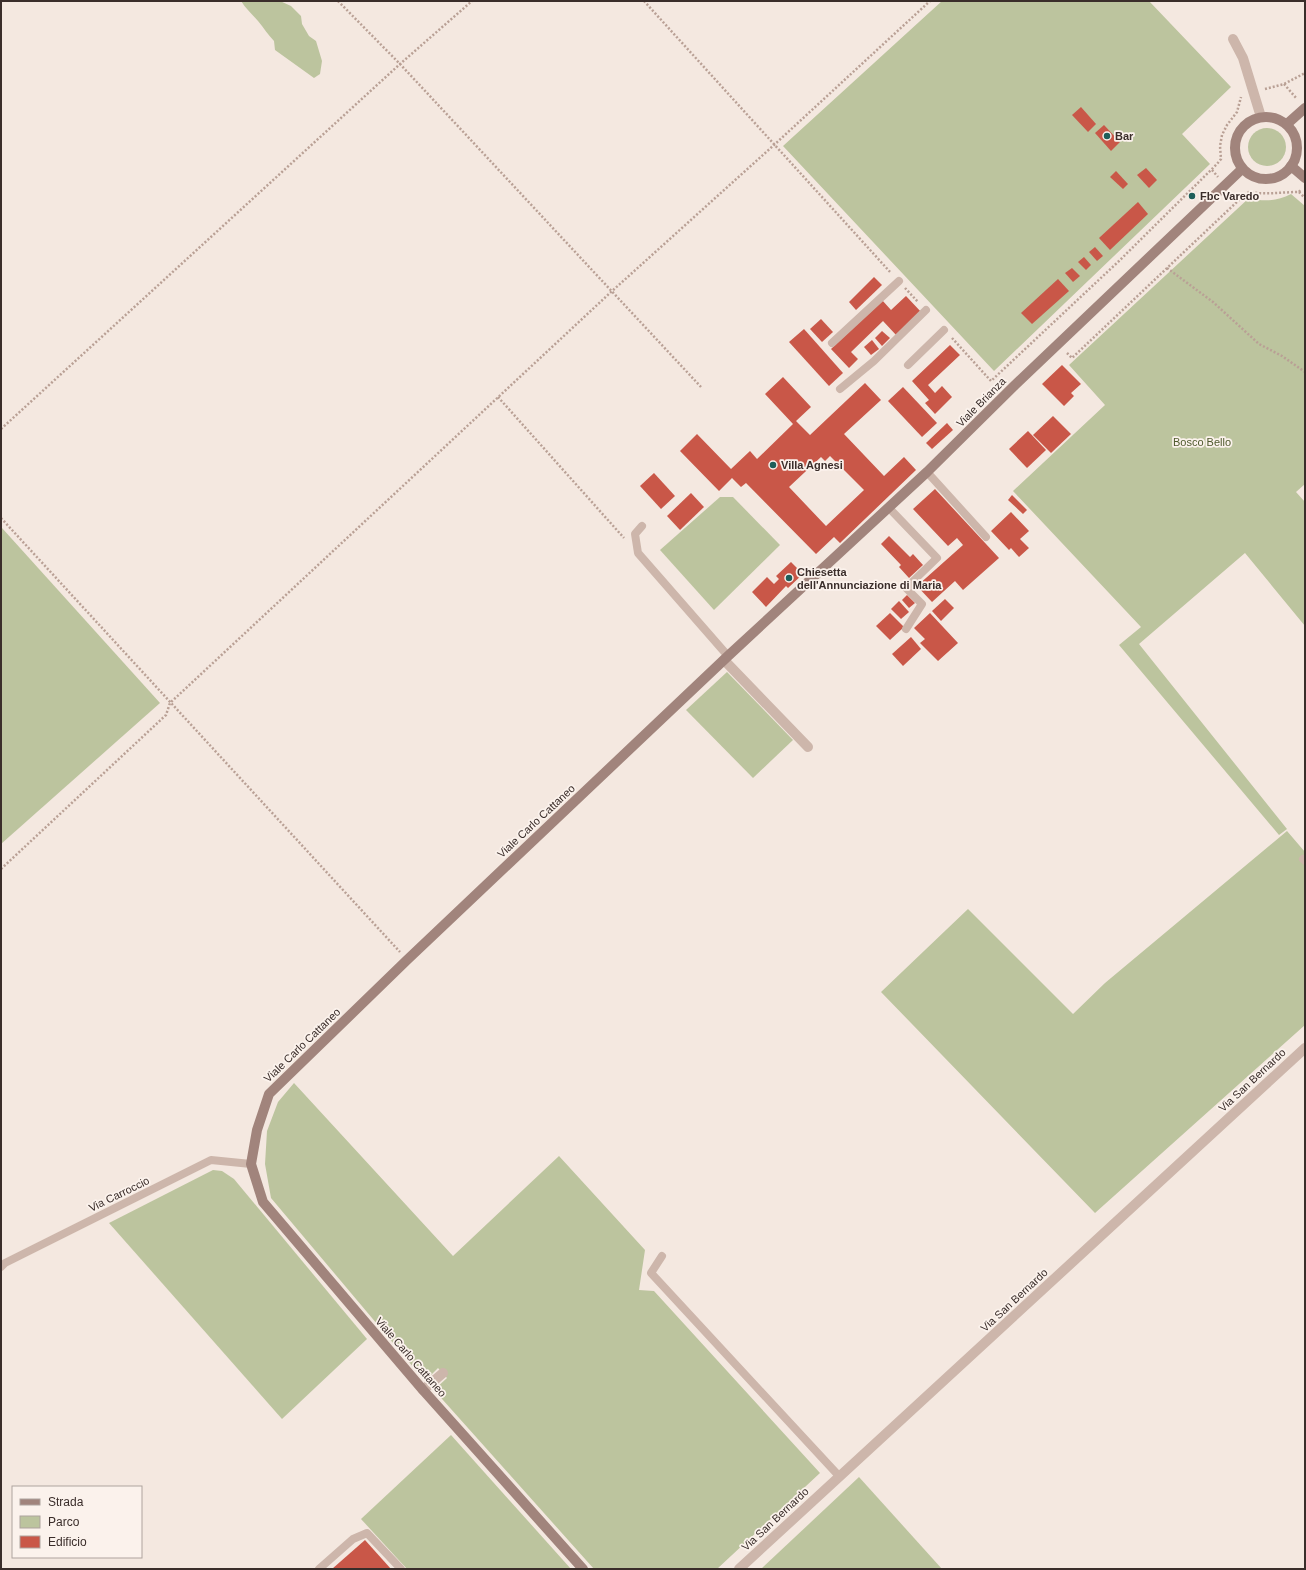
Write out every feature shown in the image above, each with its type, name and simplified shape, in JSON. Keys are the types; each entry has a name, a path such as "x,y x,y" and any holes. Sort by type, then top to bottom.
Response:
{"street":[{"path":"1234,39 1243,58 1261,117"},
{"path":"1287,124 1305,108"},
{"path":"1261,117 1272,117 1287,124 1293,130 1298,148 1296,157 1286,172 1277,177 1268,179 1250,175 1242,169 1236,159 1234,148 1236,137 1250,120 1261,117"},
{"path":"1291,166 1305,178"},
{"name":"Viale Brianza","path":"729,655 927,472 1015,385 1242,169"},
{"path":"729,655 808,747"},
{"name":"Viale Carlo Cattaneo","path":"583,1569 423,1390 263,1202 252,1164 257,1130 269,1094 407,960 729,655"},
{"name":"Via San Bernardo","path":"739,1569 1305,1048"},
{"path":"423,1390 443,1373"}],"lane":[{"path":"832,343 899,281"},
{"path":"840,389 874,361 926,310"},
{"path":"908,365 944,330"},
{"path":"927,472 986,537"},
{"path":"889,508 937,558 906,588 922,604 906,629"},
{"path":"642,526 635,534 638,553 729,655"},
{"name":"Via Carroccio","path":"2,1263 211,1160 252,1164"},
{"path":"662,1256 651,1273 839,1476"},
{"path":"319,1569 352,1539 367,1533 401,1569"}],"path":[{"path":"338,1 400,64 701,387"},
{"path":"1,429 400,64 472,1"},
{"path":"644,1 926,310"},
{"path":"1,869 166,715 170,703 611,292 774,145 930,1"},
{"path":"1284,84 1305,108"},
{"path":"944,330 991,381 1212,170"},
{"path":"1066,352 1072,358 1249,192 1260,194 1299,192 1305,198"},
{"path":"1168,268 1213,302 1259,344 1282,356 1305,372"},
{"path":"498,397 638,553"},
{"path":"1,518 407,960"}],"green space":[{"path":"241,1 280,1 291,6 301,16 302,24 309,36 316,41 322,61 320,74 314,78 275,50 274,41"},
{"path":"942,1 1149,1 1231,87 1182,134 1210,164 994,371 783,146"},
{"path":"1263,128 1271,128 1283,137 1286,147 1283,157 1277,163 1271,166 1263,166 1251,157 1248,151 1248,143 1257,131"},
{"name":"Bosco Bello","path":"1291,194 1305,206 1305,484 1296,492 1305,502 1305,626 1245,553 1139,644 1287,829 1279,835 1119,645 1141,627 1013,491 1105,405 1069,365 1249,198 1270,200"},
{"path":"720,497 733,497 780,545 714,610 660,550"},
{"path":"2,528 160,703 1,844 1,530"},
{"path":"727,672 793,740 753,778 686,710"},
{"path":"1287,831 1305,852 1305,1025 1095,1213 881,992 968,909 1073,1014 1105,983"},
{"path":"294,1083 453,1256 559,1156 645,1250 639,1290 654,1291 820,1473 717,1569 594,1569 434,1390 447,1378 438,1368 425,1381 271,1198 265,1164 267,1131 278,1102"},
{"path":"213,1170 222,1171 234,1179 367,1339 282,1419 109,1223"},
{"path":"451,1435 571,1569 407,1569 361,1519"},
{"path":"859,1477 942,1569 761,1569"}],"building":[{"path":"1081,107 1096,124 1088,132 1072,115"},
{"path":"1104,125 1120,142 1111,151 1095,133"},
{"path":"1146,168 1157,180 1149,188 1137,175"},
{"path":"1116,171 1128,184 1123,189 1110,177"},
{"path":"1138,202 1148,214 1110,250 1099,238"},
{"path":"1095,247 1103,256 1097,261 1089,252"},
{"path":"1084,257 1091,265 1086,270 1078,262"},
{"path":"1072,268 1080,276 1073,282 1065,273"},
{"path":"874,277 882,285 856,310 849,302"},
{"path":"1058,279 1069,291 1032,324 1021,313"},
{"path":"906,296 922,313 897,336 883,321 851,352 858,359 849,368 831,349 882,300 891,310"},
{"path":"821,319 833,332 822,342 810,329"},
{"path":"804,329 843,373 829,386 789,342"},
{"path":"882,331 890,338 882,346 875,338"},
{"path":"872,340 879,349 871,355 864,347"},
{"path":"950,345 960,355 928,385 935,393 942,386 952,397 935,414 925,403 929,400 912,381"},
{"path":"1062,365 1081,384 1071,393 1074,396 1064,406 1042,384"},
{"path":"783,377 811,407 796,421 810,435 865,383 881,400 844,434 884,476 904,457 916,470 840,543 834,537 816,554 746,483 741,487 732,478 719,491 680,451 697,434 731,469 750,451 757,459 793,424 765,394","holes":["830,456 864,490 826,526 789,487 821,457 825,461"]},
{"path":"903,387 937,423 922,437 888,401"},
{"path":"1053,416 1071,434 1051,453 1033,435"},
{"path":"947,423 953,430 932,449 926,443"},
{"path":"1028,431 1046,450 1027,468 1009,449"},
{"path":"654,473 675,496 661,509 640,486"},
{"path":"935,489 999,558 963,590 955,581 932,602 917,586 963,545 957,538 948,546 913,509"},
{"path":"691,493 704,507 680,530 667,516"},
{"path":"1012,495 1027,510 1023,514 1008,500"},
{"path":"1011,512 1029,531 1020,539 1029,548 1019,557 1011,548 1009,550 991,531"},
{"path":"889,536 910,557 913,554 923,565 909,578 899,567 901,565 881,544"},
{"path":"791,562 803,574 788,588 786,586 766,607 752,592 767,577 774,584 779,579 776,576"},
{"path":"907,595 915,603 909,608 902,600"},
{"path":"945,599 954,608 941,621 932,611"},
{"path":"899,601 909,612 901,619 891,609"},
{"path":"890,613 904,627 890,640 876,626"},
{"path":"930,613 958,643 938,661 920,643 925,639 914,628"},
{"path":"911,637 921,649 903,666 892,654"},
{"path":"365,1540 391,1569 332,1569"}],"place":[{"name":"Bar","path":"1107,136"},
{"name":"Fbc Varedo","path":"1192,196"},
{"name":"Villa Agnesi","path":"773,465"},
{"name":"Chiesetta dell'Annunciazione di Maria","path":"789,578"}]}
